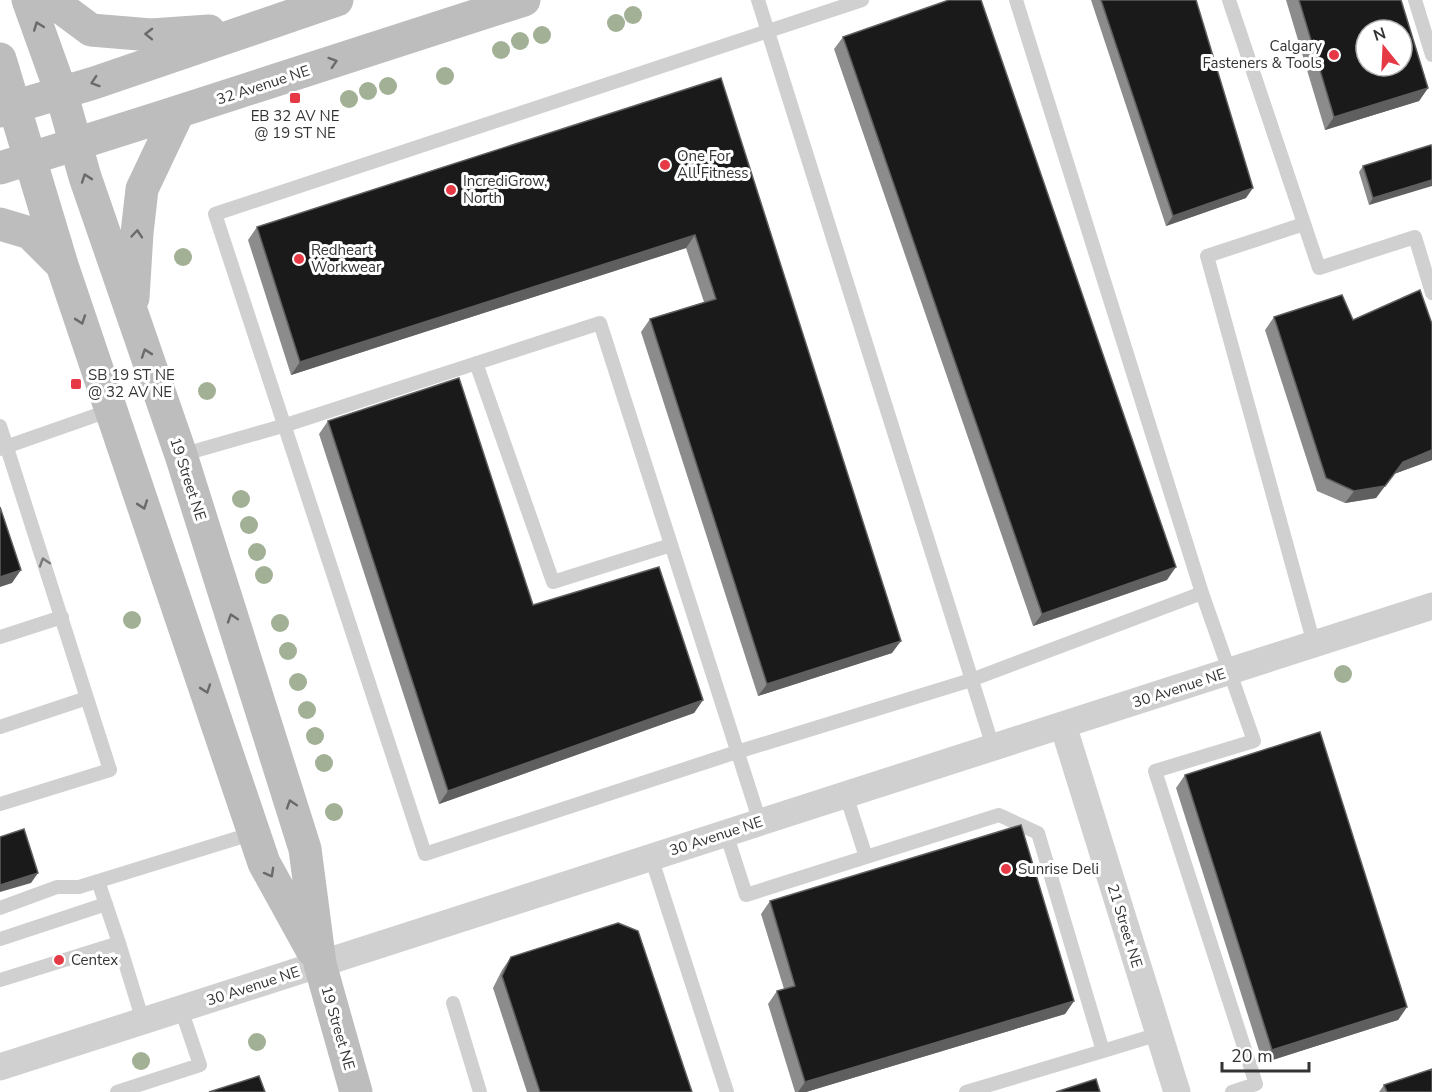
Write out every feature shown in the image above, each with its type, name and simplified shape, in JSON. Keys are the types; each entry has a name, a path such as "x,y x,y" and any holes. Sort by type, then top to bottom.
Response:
{"street":[{"name":"19 Street NE","path":"28,0 61,92 74,143 181,455 305,849 320,964 356,1092"},
{"path":"54,0 91,30 151,34 249,29"},
{"path":"8,108 94,83 337,0"},
{"name":"32 Avenue NE","path":"0,168 74,143 178,113 524,0"},
{"name":"19 Street NE","path":"0,59 8,108 31,158 62,265 264,863 320,964"},
{"path":"132,313 136,233 142,189 178,113"},
{"path":"0,224 30,233 62,265"},
{"name":"30 Avenue NE","path":"0,1067 1432,606"},
{"name":"21 Street NE","path":"1063,725 1177,1092"}],"lane":[{"path":"758,0 993,747"},
{"path":"862,0 216,214 426,854 737,752 971,680 1202,593"},
{"path":"1016,0 1202,593 1254,741 1155,771 1256,1084 1232,1092"},
{"path":"1229,0 1319,268 1415,237 1432,293"},
{"path":"1414,0 1432,55"},
{"path":"1304,224 1207,256 1314,644"},
{"path":"181,455 286,425 600,323 760,822"},
{"path":"477,363 553,582 671,545"},
{"path":"3,447 111,410"},
{"path":"0,426 3,447 62,617 110,770 0,804"},
{"path":"0,637 62,617"},
{"path":"0,727 87,698"},
{"path":"846,795 866,857"},
{"path":"726,833 746,895 999,815 1038,833 1103,1051"},
{"path":"0,908 57,887 79,887 254,832"},
{"path":"651,857 727,1092"},
{"path":"98,881 143,1021"},
{"path":"0,939 106,904"},
{"path":"0,980 119,943"},
{"path":"453,1003 480,1092"},
{"path":"117,1092 200,1065 181,1009"},
{"path":"966,1092 1159,1034"}],"building":[{"path":"949,0 981,0 1176,567 1042,614 843,37"},
{"path":"1101,0 1196,0 1253,188 1173,216"},
{"name":"Calgary Fasteners & Tools","path":"1299,0 1401,0 1407,18 1354,18 1354,78 1414,78 1414,42 1428,88 1334,117"},
{"path":"721,78 901,641 767,684 650,319 716,299 695,235 300,362 257,227"},
{"path":"1431,145 1432,180 1373,198 1363,166"},
{"path":"1420,290 1432,324 1432,450 1403,462 1385,486 1354,491 1326,478 1274,317 1342,295 1353,320"},
{"path":"459,378 533,605 659,567 703,700 448,791 328,421"},
{"path":"0,507 21,570 0,577"},
{"path":"1320,732 1407,1007 1272,1050 1185,775"},
{"path":"1021,825 1074,1001 805,1082 777,991 795,986 770,901"},
{"path":"24,829 38,873 0,885 0,837"},
{"path":"618,923 638,931 692,1092 540,1092 502,976 511,957"},
{"path":"1432,1069 1432,1092 1387,1092 1384,1085"},
{"path":"259,1076 265,1092 209,1092"},
{"path":"1096,1079 1100,1092 1056,1092"}],"place":[{"name":"Calgary Fasteners & Tools","path":"1334,55"},
{"name":"EB 32 AV NE @ 19 ST NE","path":"295,98"},
{"name":"One For All Fitness","path":"665,165"},
{"name":"IncrediGrow, North","path":"451,190"},
{"name":"Redheart Workwear","path":"299,259"},
{"name":"SB 19 ST NE @ 32 AV NE","path":"76,384"},
{"name":"Sunrise Deli","path":"1006,869"},
{"name":"Centex","path":"59,960"}]}
